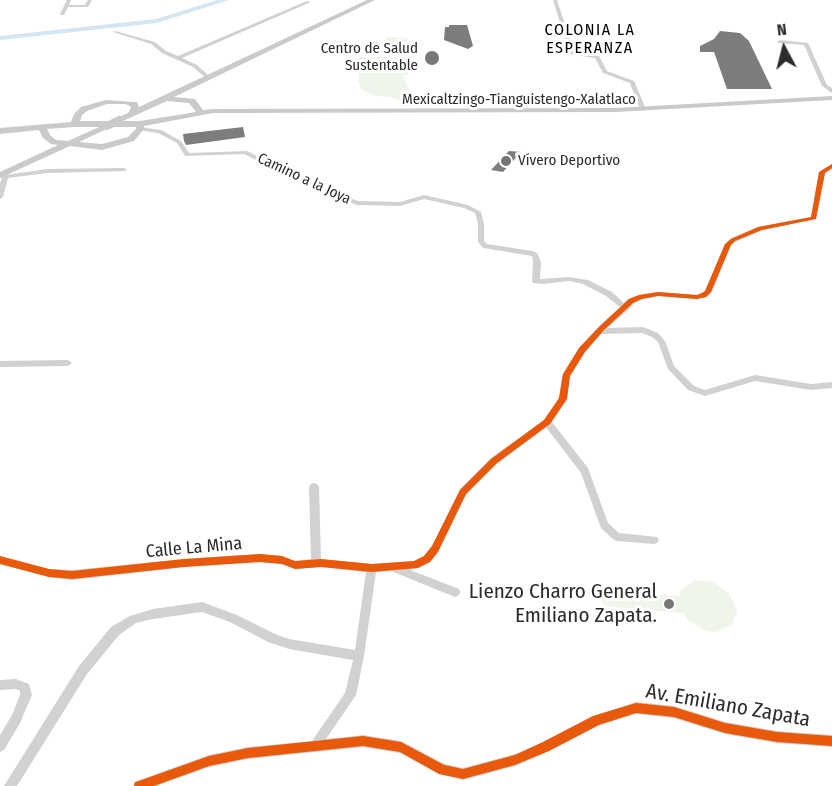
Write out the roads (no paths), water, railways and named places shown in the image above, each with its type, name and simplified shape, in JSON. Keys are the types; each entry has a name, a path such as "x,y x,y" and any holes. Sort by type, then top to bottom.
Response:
{"main road":[{"path":"2,175 372,0"},
{"path":"157,102 188,99 195,103 203,113"},
{"name":"Mexicaltzingo-Tianguistengo-Xalatlaco","path":"0,133 75,123 140,126 203,113 643,109 832,100"},
{"name":"Mexicaltzingo-Tianguistengo-Xalatlaco","path":"203,113 618,114 832,100"},
{"path":"75,123 78,114 84,109 106,102 134,104 135,108 131,114"},
{"path":"43,127 54,142 102,147 121,144 131,139 140,126"},
{"path":"87,144 90,134"}],"street":[{"path":"62,14 69,0"},
{"path":"66,6 86,6 90,0"},
{"path":"555,0 572,53 597,57 606,72 632,82 643,109"},
{"path":"178,58 309,2"},
{"path":"115,32 153,43 164,52 195,66 208,78"},
{"path":"780,42 806,44 825,86 832,91"},
{"name":"Camino a la Joya","path":"140,126 159,131 178,142 187,155 245,152 310,185 357,203 400,204 424,197 466,206 478,212 481,242 484,246 535,255 536,281 569,279 585,282 609,294 624,308"},
{"path":"654,540 617,537 604,525 585,471 547,422 563,399 566,376 582,350 599,331 624,308 641,297 658,294 697,297 704,295 708,292 728,244 733,240 760,228 814,218 822,172 832,166"},
{"path":"0,197 2,175 47,171 124,171"},
{"path":"599,331 643,330 656,334 662,341 671,367 691,388 705,393 755,378 811,387 832,385"},
{"path":"0,363 68,363"},
{"name":"Calle La Mina","path":"0,560 49,573 72,575 254,558 275,559 295,565 316,564 372,568 415,566 428,559 435,549 464,492 494,461 547,422"},
{"path":"314,487 316,564"},
{"path":"391,567 455,592"},
{"path":"314,747 350,695 359,656 372,568"},
{"path":"10,786 83,670 115,631 134,619 202,607 233,618 289,644 359,656"},
{"path":"0,685 16,684 25,688 26,695 16,719 0,746"},
{"name":"Av. Emiliano Zapata","path":"139,786 218,759 248,753 363,741 401,747 442,770 463,774 515,760 597,720 636,708 674,712 735,730 777,737 832,741"}],"waterway":[{"path":"0,38 157,21 225,0"}],"place":[{"name":"Centro de Salud Sustentable","path":"432,58"},
{"name":"Vívero Deportivo","path":"506,161"},
{"name":"Lienzo Charro General Emiliano Zapata.","path":"669,604"}],"district":[{"name":"COLONIA LA ESPERANZA","path":"590,40"}]}
